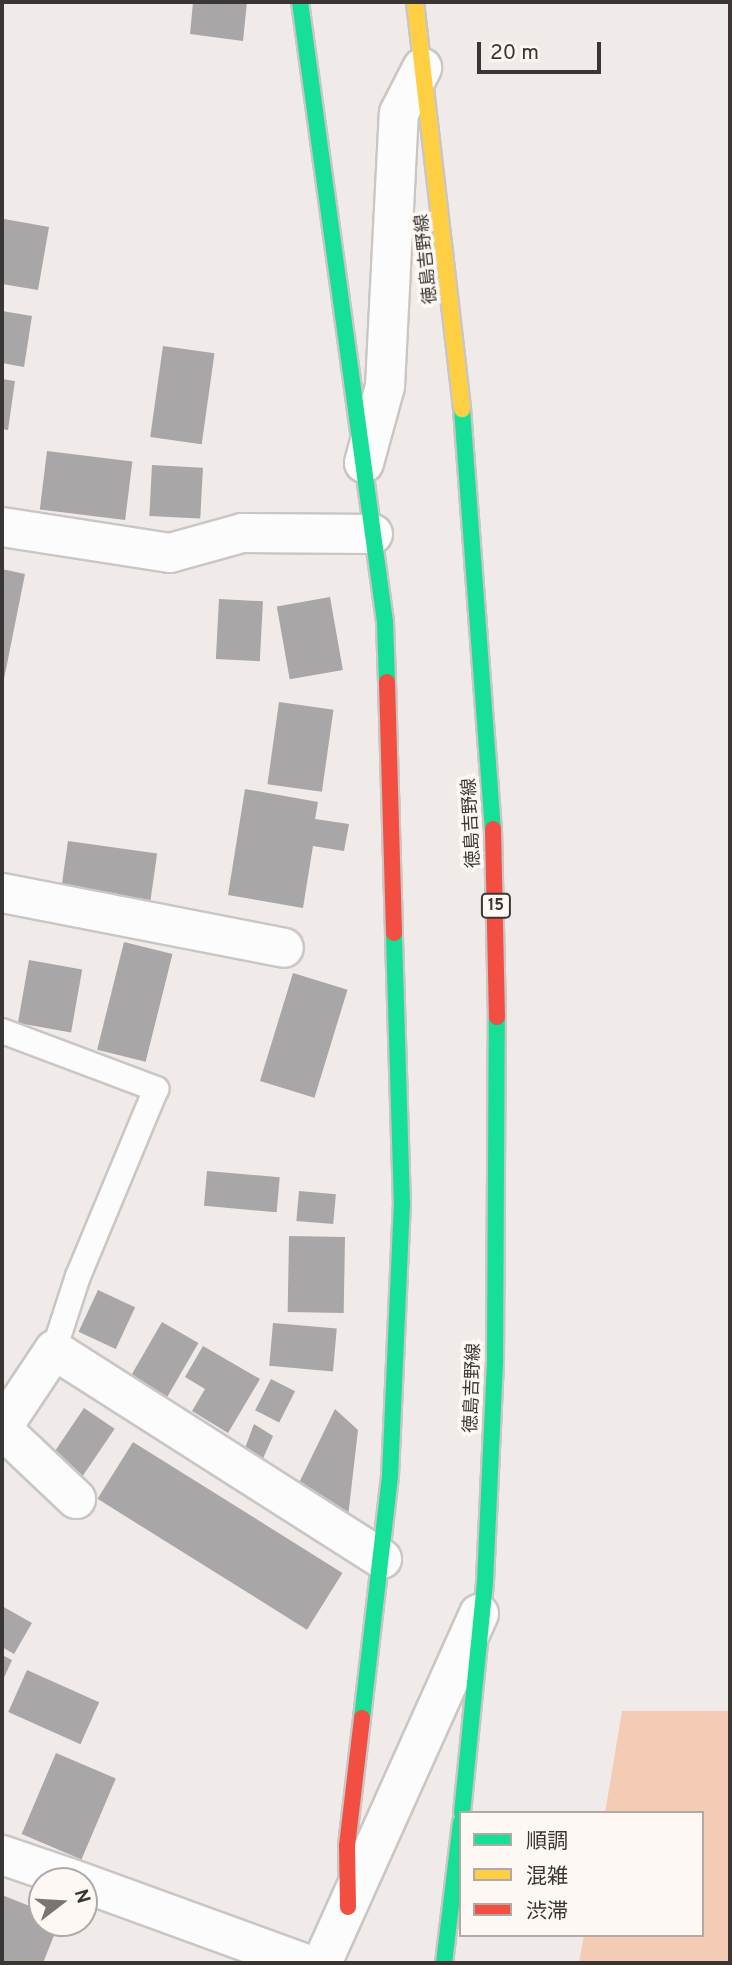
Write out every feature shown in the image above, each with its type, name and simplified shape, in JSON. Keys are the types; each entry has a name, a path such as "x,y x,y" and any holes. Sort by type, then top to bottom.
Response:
{"main road":[{"path":"300,2 385,622 402,1206 382,1559 346,1846 348,1906"},
{"name":"徳島吉野線","path":"415,2 439,179 471,497 488,717 498,939 495,1362 483,1603 462,1811"},
{"path":"444,1963 459,1839"}],"street":[{"path":"364,463 385,386 400,113 422,68"},
{"path":"2,527 170,553 243,533 373,534"},
{"path":"2,893 284,948"},
{"path":"76,1499 2,1429 54,1350 382,1559"},
{"path":"321,1963 483,1603"},
{"path":"2,1855 37,1867"},
{"path":"98,1888 304,1963"}],"lane":[{"path":"2,1031 156,1089 78,1276 54,1350"}],"shaded area":[{"path":"622,1711 730,1711 730,1963 579,1963 584,1937 704,1937 704,1811 605,1811"}],"building":[{"path":"193,2 247,2 243,41 190,34"},
{"path":"4,219 49,227 38,290 2,284"},
{"path":"2,311 32,316 24,367 2,363"},
{"path":"163,346 214,353 202,444 150,437"},
{"path":"2,379 15,381 8,430 2,429"},
{"path":"47,451 132,461 125,520 40,510"},
{"path":"152,465 203,468 200,519 149,516"},
{"path":"2,569 25,574 3,684 2,684"},
{"path":"330,597 343,670 290,679 277,606"},
{"path":"219,599 263,601 260,661 216,659"},
{"path":"279,702 333,710 322,792 267,784"},
{"path":"245,789 318,802 315,819 349,824 344,851 313,846 303,908 228,895"},
{"path":"68,841 157,854 151,900 61,888"},
{"path":"124,942 173,954 146,1062 97,1050"},
{"path":"29,960 82,969 71,1032 18,1023"},
{"path":"293,973 348,990 314,1098 260,1081"},
{"path":"207,1171 280,1177 277,1212 204,1206"},
{"path":"299,1191 336,1194 333,1224 296,1221"},
{"path":"289,1236 345,1237 344,1313 288,1312"},
{"path":"98,1290 135,1307 116,1349 79,1332"},
{"path":"162,1322 198,1343 165,1401 128,1380"},
{"path":"273,1323 337,1329 333,1371 269,1366"},
{"path":"203,1346 260,1379 228,1433 192,1411 205,1389 185,1377"},
{"path":"271,1379 295,1391 279,1422 255,1410"},
{"path":"84,1408 115,1429 82,1478 51,1457"},
{"path":"335,1409 358,1430 348,1517 297,1487"},
{"path":"254,1424 273,1436 261,1463 245,1448"},
{"path":"133,1442 342,1573 307,1630 97,1499"},
{"path":"2,1606 32,1623 14,1654 2,1647"},
{"path":"2,1655 12,1660 2,1682"},
{"path":"27,1670 99,1702 80,1744 8,1712"},
{"path":"56,1753 116,1778 81,1859 22,1834"},
{"path":"2,1895 28,1905 28,1937 53,1937 43,1963 2,1963"}],"traffic: fast":[{"path":"300,2 385,622 387,682"},
{"path":"462,409 493,829"},
{"path":"362,1718 390,1476 402,1206 394,933"},
{"path":"462,1811 485,1582 495,1362 497,1017"},
{"path":"444,1963 459,1839"}],"traffic: slow":[{"path":"415,2 462,409"}],"traffic: jam":[{"path":"387,682 394,933"},
{"path":"493,829 497,1017"},
{"path":"348,1907 347,1846 362,1718"}]}
